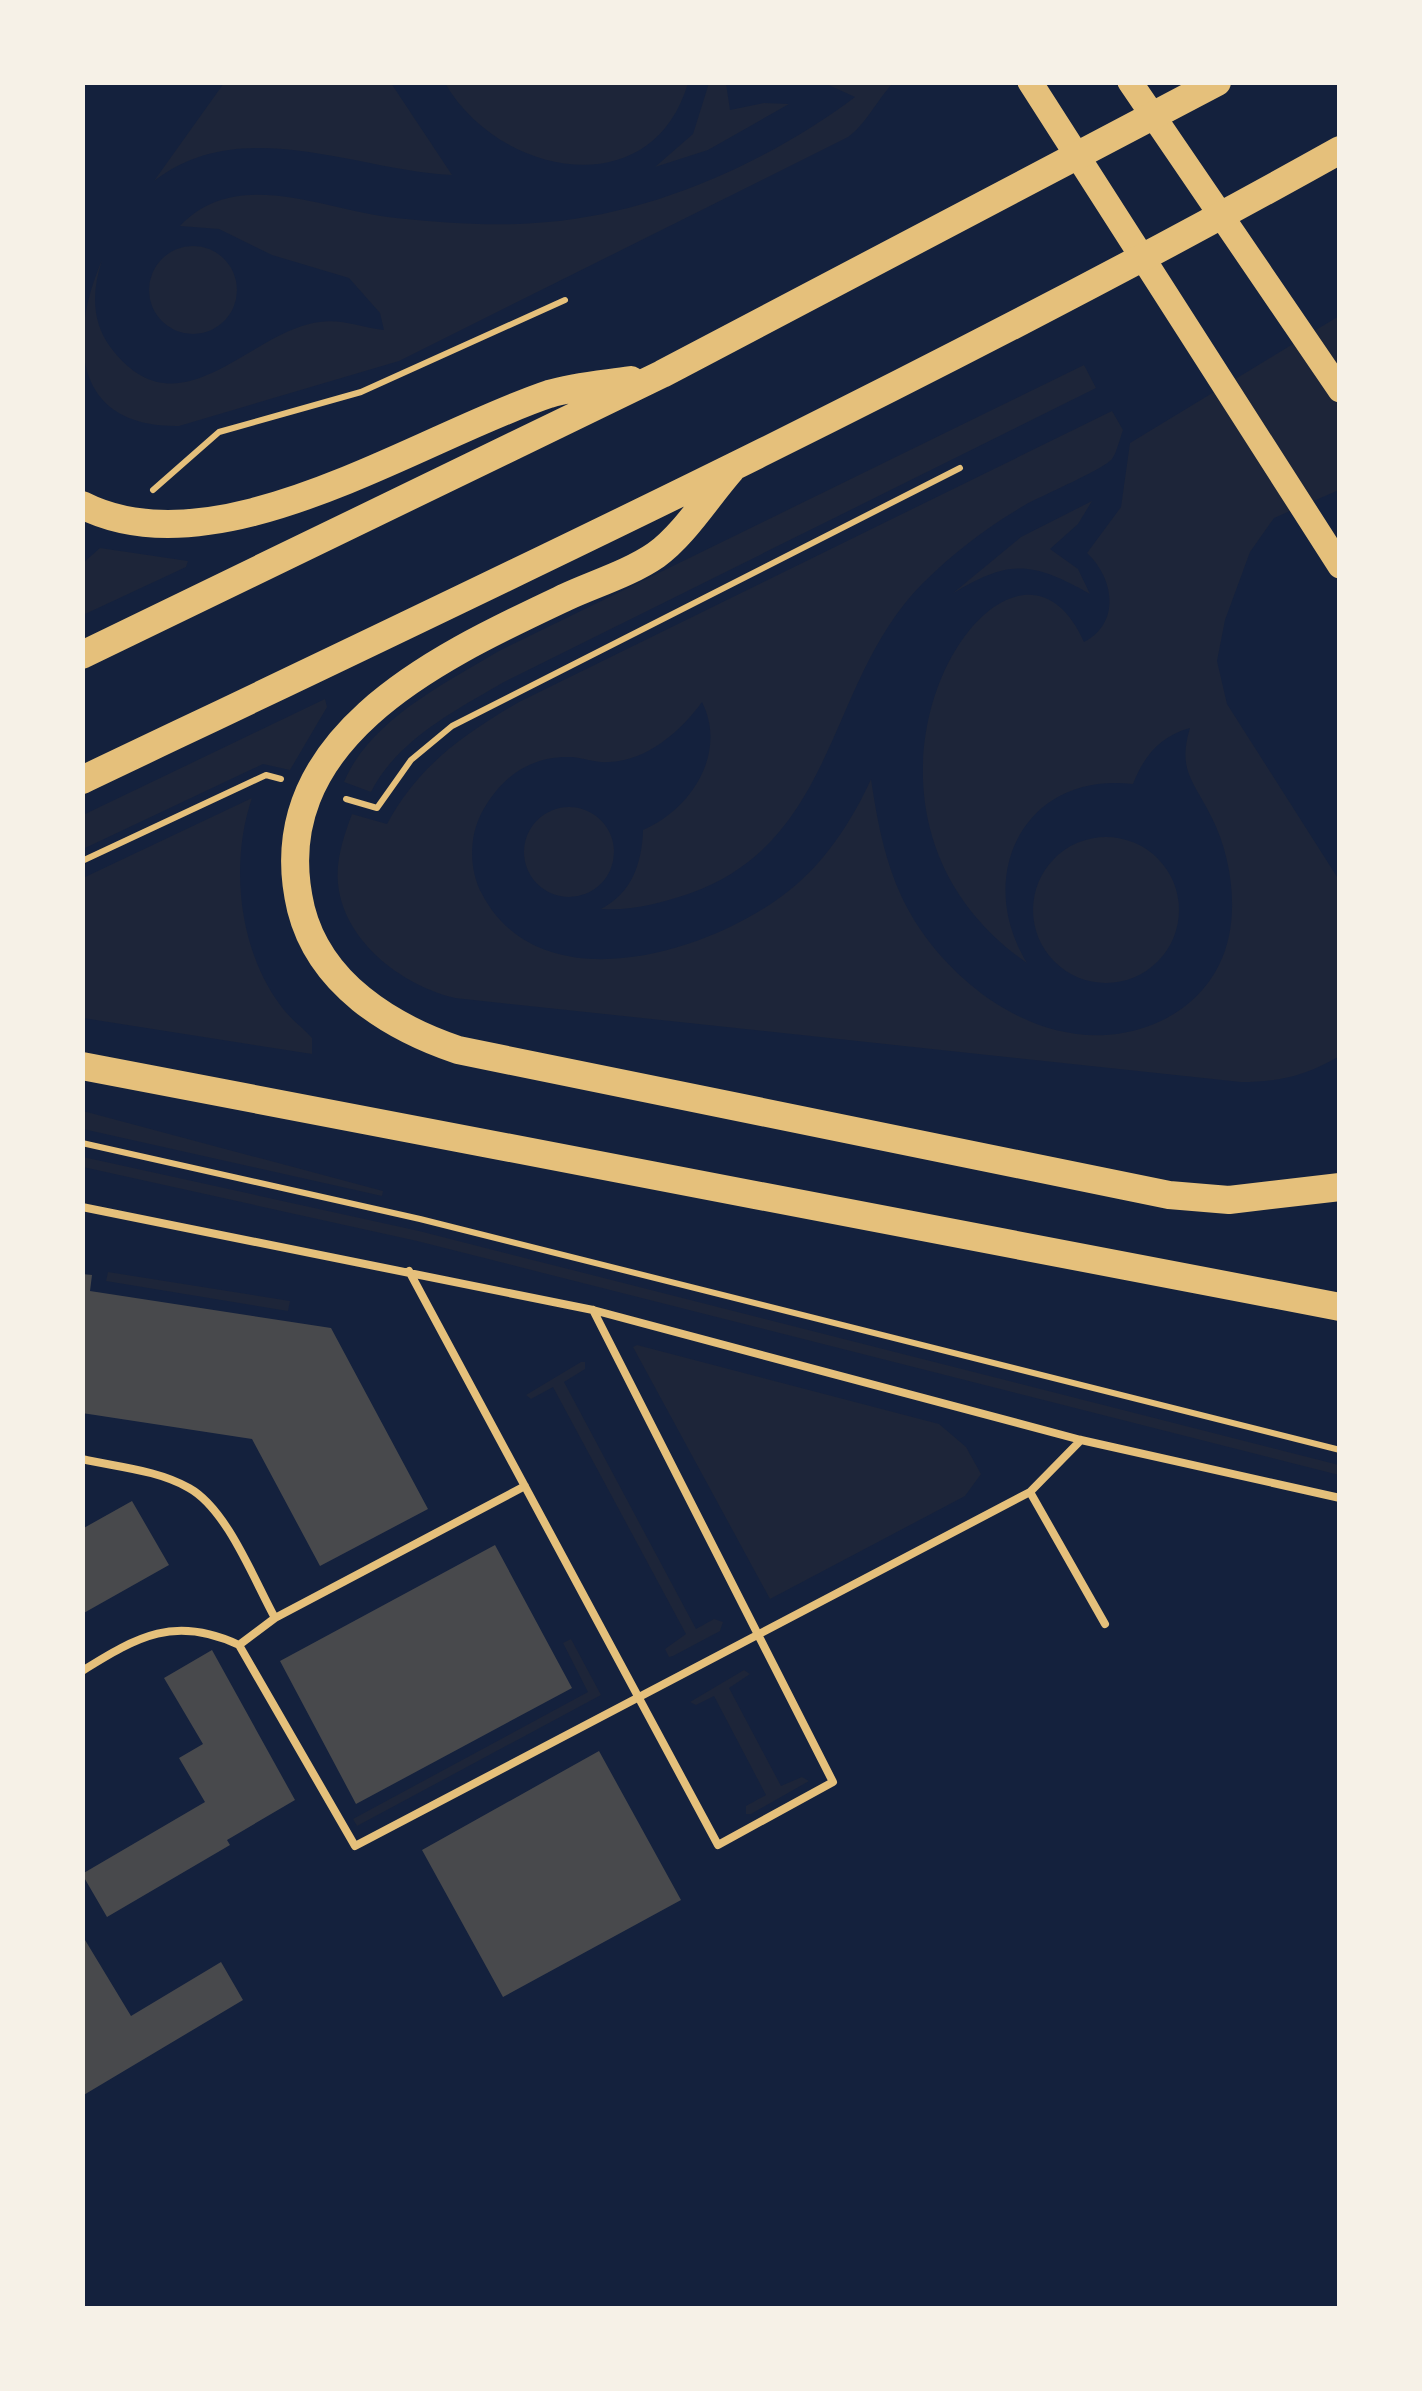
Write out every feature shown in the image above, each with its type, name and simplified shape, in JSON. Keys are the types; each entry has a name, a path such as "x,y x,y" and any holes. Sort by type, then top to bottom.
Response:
{"highway":[{"path":"82,655 662,374 1218,82"},
{"path":"82,780 732,470 1106,281 1340,150"},
{"path":"82,505 118,519 170,526 277,505 551,394 662,374"},
{"path":"732,470 656,555 495,631 412,677 354,727 327,759 311,788 300,822 296,856 305,922 324,959 351,991 412,1034 458,1050 1170,1194 1229,1200 1340,1187"},
{"path":"82,1066 1340,1307"}],"main road":[{"path":"1030,82 1340,566"},
{"path":"1130,82 1340,390"}],"lane":[{"path":"82,1207 593,1310 1081,1440 1340,1498"},
{"path":"408,1271 718,1845 834,1782 755,1634 593,1310"},
{"path":"82,1671 132,1639 172,1630 212,1632 240,1645 355,1846 1030,1492 1081,1440"},
{"path":"82,1459 164,1477 191,1489 214,1508 275,1618"},
{"path":"240,1645 275,1618 525,1486"},
{"path":"1030,1492 1105,1624"}],"path":[{"path":"118,519 219,432 361,392 565,300"},
{"path":"82,861 266,775 377,808 411,760 452,726 960,468"},
{"path":"82,1143 420,1219 1340,1450"}],"shaded area":[{"path":"224,83 391,83 452,175 261,148 224,151 188,161 154,181"},
{"path":"445,83 688,83 669,122 642,148 609,162 573,164 536,157 500,140 469,115"},
{"path":"709,83 726,83 730,110 764,103 789,104 708,150 655,167 693,134"},
{"path":"824,83 893,83 848,137 399,361 179,426 144,423 117,412 99,395 88,373 83,347 85,319 102,260 95,306 104,338 135,372 160,382 185,382 209,374 284,333 309,324 338,322 384,330 380,313 349,278 272,255 219,229 180,226 203,208 228,198 283,197 369,214 453,223 529,223 588,217 629,208 710,180 786,142 855,97"},
{"path":"193,246 210,249 224,259 234,273 234,307 224,321 210,331 193,334 176,331 162,321 152,307 149,290 152,273 162,259 176,249"},
{"path":"1339,316 1339,490 1274,518 1250,552 1225,620 1217,661 1227,704 1339,880 1338,1057 1291,1077 1241,1082 455,998 399,973 382,961 354,929 338,881 340,852 352,814 387,824 428,769 479,727 519,702 1112,411 1123,430 1112,459 997,522 922,584 891,623 866,666 804,797 776,836 739,868 669,900 601,909 628,886 640,854 643,830 676,809 700,778 710,741 702,702 673,733 637,756 604,762 557,757 518,771 497,790 481,814 472,854 482,894 510,929 546,950 588,959 634,957 725,930 797,884 840,835 871,779 887,857 909,912 940,955 990,1000 1049,1028 1081,1034 1113,1034 1169,1017 1198,995 1219,965 1232,911 1225,853 1187,766 1190,728 1154,748 1133,784 1095,784 1063,794 1038,812 1019,836 1008,864 1006,896 1012,930 1027,963 960,896 928,821 924,746 941,679 972,627 1011,598 1051,600 1084,642 1104,624 1110,600 1108,587 1087,553 1121,507 1130,443"},
{"path":"1084,365 1096,388 504,682 412,742 382,773 371,792 344,782 371,740 390,722 499,651"},
{"path":"1092,501 1078,524 1050,549 1078,569 1090,594 1052,575 1021,568 989,575 952,594 1021,537"},
{"path":"100,548 188,561 186,567 83,615 83,563"},
{"path":"325,699 327,707 290,770 263,764 83,849 83,815"},
{"path":"252,798 245,824 240,880 248,936 269,988 287,1014 312,1038 312,1054 83,1018 83,878"},
{"path":"560,807 578,807 594,814 607,827 614,852 607,877 594,890 578,897 560,897 544,890 531,877 524,861 524,843 531,827 544,814"},
{"path":"1106,837 1134,842 1158,858 1174,882 1179,910 1174,938 1158,962 1134,978 1106,983 1078,978 1054,962 1038,938 1033,910 1038,882 1054,858 1078,842"},
{"path":"83,1111 383,1191 382,1196 83,1129"},
{"path":"83,1157 419,1231 1339,1465 1339,1475 417,1241 83,1167"},
{"path":"108,1272 290,1301 288,1311 106,1281"},
{"path":"633,1347 939,1424 966,1447 981,1474 965,1496 770,1599"},
{"path":"585,1362 585,1369 564,1382 696,1629 714,1619 723,1622 720,1631 673,1656 669,1657 665,1649 686,1634 553,1387 531,1399 526,1395"},
{"path":"571,1639 601,1695 357,1826 353,1819 588,1692 563,1643"},
{"path":"744,1670 750,1674 729,1688 781,1786 802,1777 809,1781 751,1814 746,1814 746,1806 766,1795 714,1696 696,1705 690,1702"}],"building":[{"path":"82,1274 92,1275 90,1291 331,1328 428,1509 320,1566 252,1439 82,1413"},
{"path":"132,1501 169,1565 82,1614 82,1529"},
{"path":"495,1545 572,1688 356,1804 280,1661"},
{"path":"212,1650 295,1800 227,1840 230,1845 107,1917 82,1874 205,1802 179,1758 203,1744 164,1678"},
{"path":"599,1751 681,1900 503,1997 422,1850"},
{"path":"82,1935 131,2016 221,1962 243,2000 82,2096"}]}
